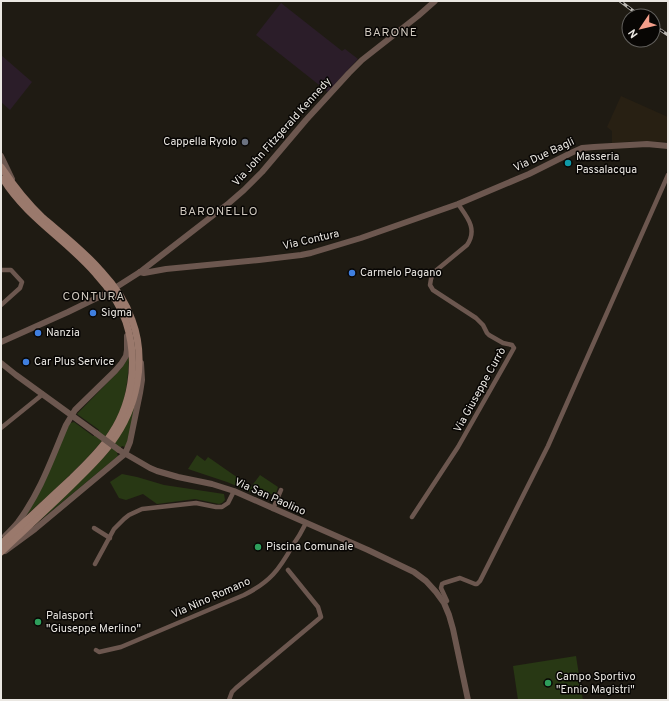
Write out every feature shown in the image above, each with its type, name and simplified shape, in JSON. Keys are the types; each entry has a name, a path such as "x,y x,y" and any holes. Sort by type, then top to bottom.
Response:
{"main road":[{"path":"1,167 20,198 94,263 110,282 119,294 132,318 139,349 138,373 132,403 124,423 112,443 1,552"},
{"path":"1,175 38,220 91,267 106,285 126,321 132,349 130,391 124,411 114,429 89,461 1,544"}],"street":[{"name":"Via John Fitzgerald Kennedy","path":"140,272 244,190 262,172 306,120 362,60 418,16 434,1"},
{"name":"Via Due Bagli","path":"458,204 529,174 582,148 594,146 647,144 668,146"},
{"path":"1,156 20,198"},
{"path":"444,603 447,601 441,588 442,584 460,578 475,584 480,582 548,446 668,174"},
{"path":"1,182 20,198"},
{"name":"Via Contura","path":"140,272 259,260 311,253 361,238 458,204"},
{"name":"Via Giuseppe Currò","path":"412,517 458,447 514,348 512,345 503,343 489,335 483,325 476,318 436,293 431,288 430,278 433,273 467,245 471,236 472,225 458,204"},
{"path":"1,270 11,270 22,282 20,288 1,305"},
{"path":"118,286 140,272"},
{"path":"1,342 107,293"},
{"path":"1,541 17,523 33,497 66,425 75,410 115,371 124,359 128,342 126,321"},
{"path":"1,555 35,529 120,458 122,452 130,442 140,394 142,366 139,349"},
{"name":"Via San Paolino","path":"1,363 122,452 150,468 168,475 212,484 234,491 414,572 426,581 444,603 453,629 468,700"},
{"path":"1,428 42,394"},
{"path":"273,508 281,490"},
{"path":"95,564 114,530 124,519 135,512 142,509 196,503 216,507 222,506 228,503 234,491"},
{"name":"Via Nino Romano","path":"96,650 99,652 121,647 244,595 257,588 272,577 291,550 306,523"},
{"path":"94,528 110,538"},
{"path":"229,700 232,692 236,688 321,617 318,607 288,570"}],"shaded area":[{"path":"281,3 342,51 345,49 358,59 328,92 256,35"},
{"path":"1,55 32,82 10,110 1,102"},
{"path":"621,96 668,117 668,142 635,141 612,143 612,131 607,127"}],"green space":[{"path":"129,357 126,391 120,411 111,428 81,464 22,519 70,423 74,422 93,436 95,436 99,430 77,414 121,369"},
{"path":"139,388 129,440 125,447 122,446 117,453 118,456 32,527 106,455 121,434"},
{"path":"197,455 205,461 208,457 251,487 260,475 278,487 275,496 256,487 253,493 227,482 188,469"},
{"path":"122,474 164,485 224,494 225,500 219,504 195,499 157,504 143,494 126,500 119,498 110,482"},
{"name":"Campo Sportivo \"Ennio Magistri\"","path":"576,656 583,700 518,700 513,666"}],"railway":[{"path":"620,1 629,8"},
{"path":"661,30 668,35"}],"place":[{"name":"Cappella Ryolo","path":"245,142"},
{"name":"Masseria Passalacqua","path":"568,163"},
{"name":"Carmelo Pagano","path":"352,273"},
{"name":"Sigma","path":"93,313"},
{"name":"Nanzia","path":"38,333"},
{"name":"Car Plus Service","path":"26,362"},
{"name":"Piscina Comunale","path":"258,547"},
{"name":"Palasport \"Giuseppe Merlino\"","path":"38,622"},
{"name":"Campo Sportivo \"Ennio Magistri\"","path":"548,683"}],"district":[{"name":"BARONE","path":"391,33"},
{"name":"BARONELLO","path":"219,212"},
{"name":"CONTURA","path":"94,297"}]}
